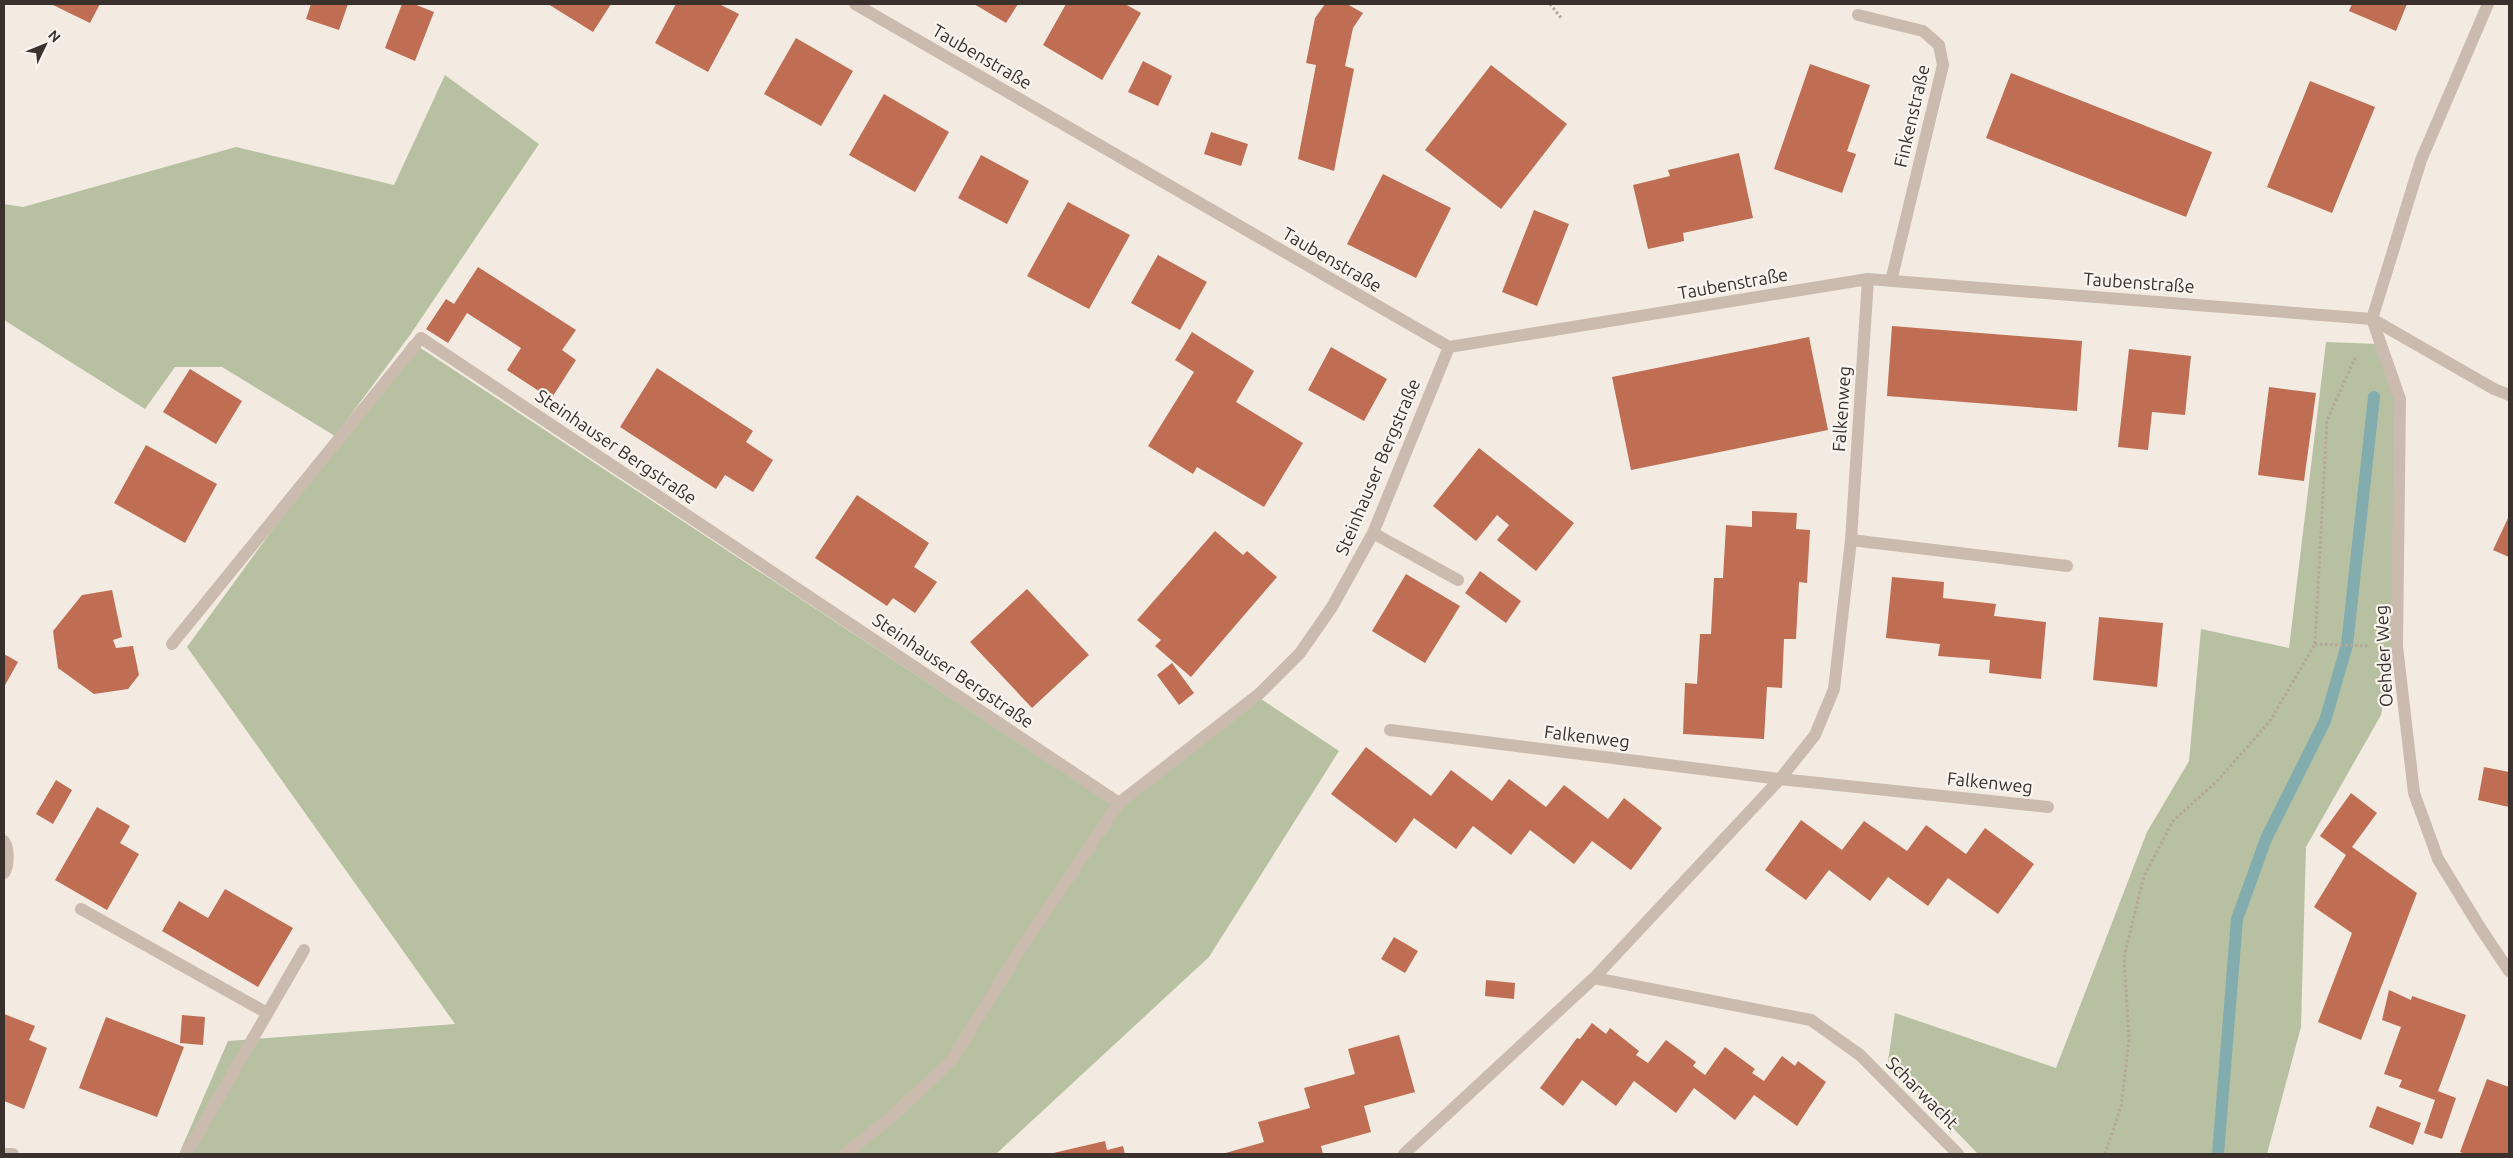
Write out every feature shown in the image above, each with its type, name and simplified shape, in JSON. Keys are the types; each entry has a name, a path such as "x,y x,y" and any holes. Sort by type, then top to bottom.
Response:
{"street":[{"name":"Taubenstraße","path":"855,4 1449,347 1868,279 2372,319"},
{"path":"2488,4 2421,160 2372,319 2494,389 2509,394"},
{"name":"Finkenstraße","path":"1858,14 1923,31 1939,45 1943,65 1891,281"},
{"name":"Falkenweg","path":"1404,1154 1594,978 1780,779 1814,735 1834,689 1851,540 1868,279"},
{"name":"Oehder Weg","path":"2372,319 2400,399 2397,646 2414,793 2438,859 2478,926 2509,971"},
{"name":"Steinhauser Bergstraße","path":"172,644 421,338 1119,803"},
{"name":"Steinhauser Bergstraße","path":"845,1154 889,1119 952,1060 1018,953 1119,803 1259,694 1300,653 1332,608 1372,533 1449,347"},
{"path":"1372,533 1458,580"},
{"path":"1851,540 2067,566"},
{"name":"Falkenweg","path":"1390,730 1780,779 2048,807"},
{"path":"4,842 7,846 7,869 4,874"},
{"path":"81,910 268,1013"},
{"path":"186,1154 304,950"},
{"name":"Scharwacht","path":"1594,978 1810,1020 1860,1055 1958,1154"},
{"path":"4,1154 14,1154"}],"path":[{"path":"1550,4 1562,19"},
{"path":"2105,1154 2121,1107 2129,1040 2124,957 2144,876 2173,820 2218,780 2270,721 2315,644 2327,420 2372,319"},
{"path":"2315,644 2373,646"}],"green space":[{"path":"445,75 539,144 410,335 335,436 222,367 175,367 145,409 4,320 4,204 23,207 236,147 394,185"},
{"path":"410,341 1119,809 1261,699 1339,751 1209,957 996,1154 179,1154 228,1041 455,1024 187,647"},
{"path":"2326,342 2378,344 2397,401 2395,646 2381,715 2306,847 2301,1027 2267,1154 1978,1154 1888,1061 1895,1013 2056,1068 2147,832 2189,761 2201,629 2289,648"}],"building":[{"path":"51,4 100,4 90,23"},
{"path":"311,4 348,4 339,30 306,19"},
{"path":"402,4 414,4 434,12 415,61 385,48"},
{"path":"548,4 611,4 593,32"},
{"path":"676,4 719,4 739,14 708,72 655,43"},
{"path":"974,4 1018,4 1006,23"},
{"path":"1066,4 1125,4 1141,13 1102,80 1043,45"},
{"path":"1325,4 1347,4 1363,13 1353,28 1345,66 1354,69 1334,171 1298,159 1316,65 1306,63 1315,18"},
{"path":"2352,4 2407,4 2396,31 2349,11"},
{"path":"796,38 853,71 821,126 764,94"},
{"path":"1143,61 1172,76 1158,106 1128,92"},
{"path":"1810,64 1870,85 1847,151 1856,154 1842,193 1774,169"},
{"path":"1491,65 1567,124 1501,209 1425,150"},
{"path":"2011,73 2212,152 2186,217 1986,138"},
{"path":"2310,81 2375,107 2332,213 2267,187"},
{"path":"884,94 949,132 915,192 849,155"},
{"path":"1211,132 1248,144 1241,166 1204,154"},
{"path":"1739,153 1753,218 1683,233 1684,241 1648,249 1633,185 1670,176 1668,170"},
{"path":"981,155 1029,181 1007,224 958,198"},
{"path":"1383,174 1451,208 1416,278 1347,244"},
{"path":"1068,202 1130,235 1089,309 1027,276"},
{"path":"1534,210 1569,224 1537,306 1502,292"},
{"path":"1158,255 1207,282 1180,330 1131,303"},
{"path":"478,267 576,330 562,350 576,360 551,399 507,370 521,348 467,313 448,343 426,329 446,299 454,304"},
{"path":"1892,326 2082,341 2077,411 1887,396"},
{"path":"1192,332 1254,371 1236,402 1303,443 1264,507 1197,467 1193,474 1148,446 1194,372 1175,360"},
{"path":"1809,337 1828,430 1631,470 1612,377"},
{"path":"1331,347 1387,379 1364,421 1308,390"},
{"path":"2129,349 2191,356 2185,415 2152,412 2148,450 2118,447"},
{"path":"657,368 753,431 746,442 773,460 753,492 725,475 716,489 620,427"},
{"path":"190,369 242,401 216,444 163,412"},
{"path":"2269,387 2316,393 2304,481 2258,475"},
{"path":"146,445 217,484 185,543 114,503"},
{"path":"1479,448 1574,523 1536,571 1497,540 1509,525 1497,515 1476,541 1433,506"},
{"path":"857,495 929,543 914,567 937,582 915,613 893,598 887,606 815,558"},
{"path":"1752,511 1797,513 1796,529 1810,530 1807,583 1799,582 1796,639 1784,639 1782,688 1767,687 1764,739 1683,734 1685,683 1697,684 1700,634 1711,634 1714,578 1723,578 1726,525 1752,527"},
{"path":"2509,516 2509,557 2493,550"},
{"path":"1215,531 1243,555 1247,551 1277,577 1191,677 1155,646 1161,640 1137,620"},
{"path":"1480,571 1521,601 1506,623 1465,593"},
{"path":"1406,574 1460,606 1425,663 1372,631"},
{"path":"1892,577 1944,582 1943,598 1996,604 1994,616 2046,622 2041,679 1989,673 1990,660 1938,656 1940,644 1886,638"},
{"path":"1027,589 1089,655 1032,708 970,642"},
{"path":"112,590 122,637 113,640 116,648 133,646 139,675 128,689 94,694 58,668 53,631 82,595"},
{"path":"2099,617 2163,623 2157,687 2093,680"},
{"path":"4,654 18,662 4,687"},
{"path":"1172,663 1194,693 1179,705 1157,675"},
{"path":"1366,747 1431,796 1451,770 1492,801 1509,779 1546,807 1564,785 1608,819 1624,798 1662,828 1631,870 1592,841 1574,864 1530,830 1511,855 1473,826 1456,849 1414,818 1396,843 1331,794"},
{"path":"2484,767 2509,772 2509,807 2478,800"},
{"path":"56,780 72,790 53,824 36,814"},
{"path":"2351,793 2377,813 2352,847 2417,893 2361,1040 2318,1022 2352,933 2314,907 2346,855 2320,836"},
{"path":"97,807 130,826 120,843 139,854 107,910 55,880"},
{"path":"1801,820 1842,850 1864,821 1907,851 1926,825 1966,854 1985,828 2034,864 1998,914 1948,878 1928,906 1888,877 1870,901 1829,870 1806,900 1765,870"},
{"path":"225,889 293,928 258,987 162,931 179,901 208,918"},
{"path":"1394,937 1418,951 1405,973 1381,959"},
{"path":"1486,980 1515,983 1514,999 1485,996"},
{"path":"2389,990 2411,1000 2412,996 2466,1015 2438,1091 2456,1098 2442,1139 2424,1133 2435,1100 2399,1087 2402,1080 2384,1074 2401,1027 2382,1020"},
{"path":"4,1014 35,1026 29,1040 47,1048 24,1109 4,1101"},
{"path":"182,1015 205,1017 203,1045 180,1043"},
{"path":"106,1017 184,1047 157,1117 79,1088"},
{"path":"1592,1023 1606,1034 1610,1028 1639,1051 1636,1055 1648,1063 1666,1040 1696,1062 1693,1066 1705,1075 1725,1047 1755,1069 1752,1073 1764,1081 1782,1056 1795,1066 1798,1061 1826,1082 1797,1126 1754,1095 1735,1120 1694,1088 1676,1113 1634,1081 1616,1106 1582,1080 1563,1106 1540,1088 1577,1038 1580,1039"},
{"path":"1399,1035 1415,1092 1364,1106 1371,1132 1321,1146 1323,1154 1222,1154 1264,1142 1258,1122 1310,1108 1304,1088 1355,1074 1348,1049"},
{"path":"2487,1079 2509,1087 2509,1154 2465,1154 2460,1152"},
{"path":"2377,1106 2421,1123 2413,1145 2369,1127"},
{"path":"1105,1141 1107,1150 1123,1146 1125,1154 1049,1154"}],"waterway":[{"path":"2218,1154 2237,919 2266,839 2325,721 2347,645 2374,397"}]}
